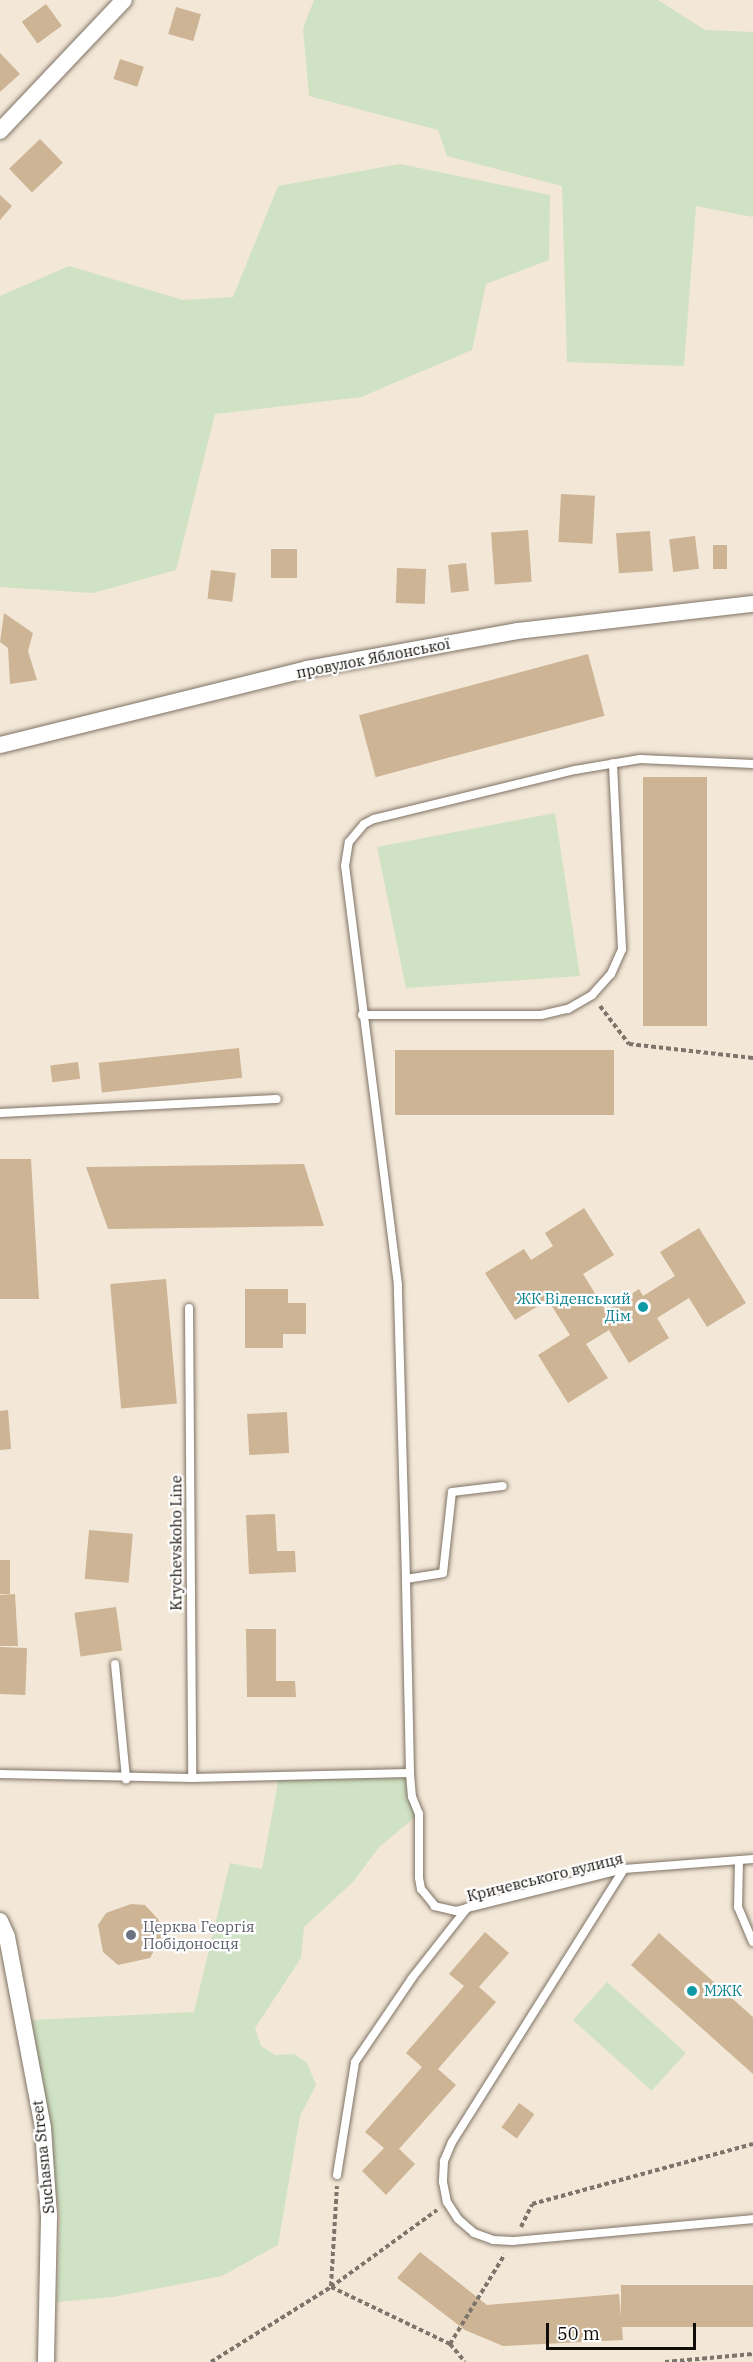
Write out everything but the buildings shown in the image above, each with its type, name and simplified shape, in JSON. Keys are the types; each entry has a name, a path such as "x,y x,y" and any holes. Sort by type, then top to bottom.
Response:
{"street":[{"path":"0,131 124,0"},
{"name":"провулок Яблонської","path":"0,745 307,669 518,631 753,604"},
{"name":"Suchasna Street","path":"0,1920 7,1937 43,2128 49,2217 46,2362"}],"lane":[{"path":"467,1908 445,1911 426,1899 421,1889 419,1814 412,1797 410,1773 398,1285 362,1015 345,853 356,832 374,819 613,763 640,759 753,764"},
{"path":"362,1015 541,1015 568,1009 592,995 611,974 622,949 613,763"},
{"path":"0,1113 277,1099"},
{"name":"Krychevskoho Line","path":"189,1308 192,1778"},
{"path":"406,1579 443,1573 452,1492 503,1486"},
{"path":"114,1664 126,1779"},
{"path":"0,1774 126,1779 410,1773"},
{"name":"Кричевського вулиця","path":"337,2175 355,2062 412,1977 467,1908 624,1869 753,1859"},
{"path":"739,1860 738,1907 753,1942"},
{"path":"624,1869 453,2142 444,2161 442,2182 447,2202 458,2219 474,2233 493,2240 513,2241 753,2219"}],"path":[{"path":"592,995 629,1044 753,1058"},
{"path":"450,2344 513,2241 532,2204 753,2144"},
{"path":"331,2287 337,2175"},
{"path":"211,2362 331,2287 447,2202"},
{"path":"331,2287 450,2344 465,2362"},
{"path":"665,2362 753,2354"}],"green space":[{"path":"314,0 658,0 705,30 753,32 753,217 696,206 684,366 567,362 562,186 447,156 438,130 309,96 303,29"},
{"path":"400,164 550,195 549,260 486,284 472,350 361,397 215,414 176,570 93,593 0,587 0,296 69,266 183,300 233,297 278,186"},
{"path":"555,813 580,976 406,988 377,847"},
{"path":"410,1773 419,1814 379,1847 353,1882 304,1927 301,1958 255,2028 261,2046 275,2055 294,2054 307,2063 316,2085 300,2116 278,2245 222,2276 113,2297 57,2302 60,2216 32,2020 194,2012 230,1863 262,1869 279,1777"},
{"path":"607,1982 686,2053 652,2091 573,2020"}],"place":[{"name":"ЖК Віденський Дім","path":"643,1307"},
{"name":"Церква Георгія Побідоносця","path":"131,1935"},
{"name":"МЖК","path":"692,1991"}]}
